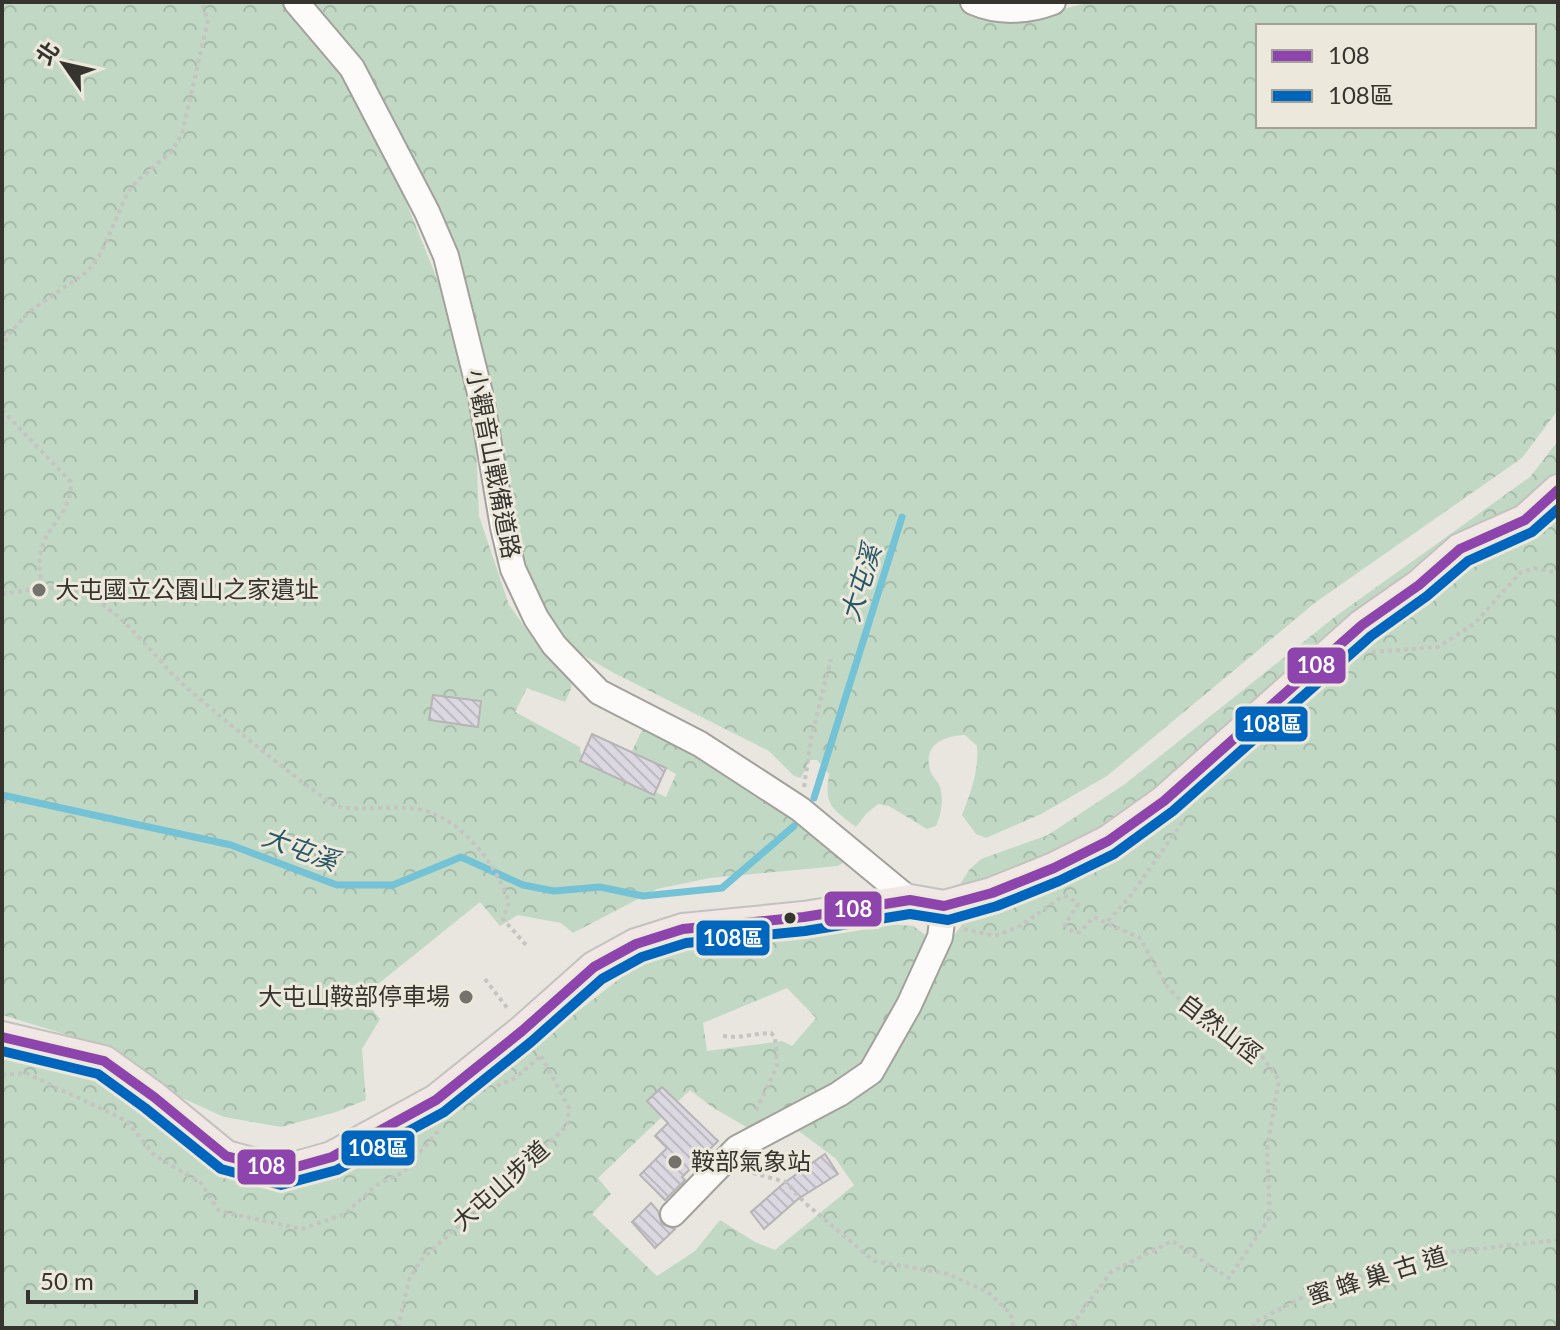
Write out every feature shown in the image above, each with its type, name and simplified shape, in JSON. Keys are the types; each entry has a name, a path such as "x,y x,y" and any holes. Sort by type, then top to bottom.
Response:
{"main road":[{"path":"2,1037 104,1061 226,1156 282,1171 332,1157 436,1100 522,1031 594,967 636,944 683,929 804,917 910,900 943,916 1108,841 1164,801 1362,625 1419,585 1460,549 1525,520 1558,490"}],"street":[{"name":"小觀音山戰備道路","path":"296,2 352,68 427,212 446,256 481,397 513,569 536,618 554,645 599,692 700,744 808,815 910,900"},
{"path":"973,2 990,10 1036,9 1053,2"},
{"path":"673,1214 728,1156 839,1094 871,1072 909,1005 940,937 943,916"}],"path":[{"path":"2,349 8,335 30,311 88,271 101,253 127,194 136,182 172,151 182,134 208,20 201,2"},
{"path":"2,410 71,482 67,505 47,532 40,549 38,569 43,588"},
{"path":"1371,652 1438,647 1474,624 1520,573 1534,568 1558,573"},
{"path":"2,594 43,588 75,591 101,605 137,635 182,684 228,724 335,806 348,809 415,808 434,813 460,831 490,863 509,902 503,919 526,945"},
{"path":"808,815 811,739 831,659"},
{"path":"943,916 995,936 1020,926 1063,896 1078,904 1065,925 1074,933 1080,932 1094,917 1108,921 1132,894 1190,811"},
{"name":"自然山徑","path":"1070,1328 1111,1272 1172,1241 1229,1278 1270,1217 1267,1147 1279,1080 1260,1054 1180,1000 1166,985 1140,938 1108,921"},
{"path":"485,979 506,1006"},
{"path":"723,1036 771,1033 778,1048 777,1066 771,1084 728,1156 786,1182 805,1203 874,1261 948,1274 988,1292 1011,1314 1013,1328"},
{"name":"大屯山步道","path":"398,1328 409,1280 420,1261 567,1126 569,1108 536,1049"},
{"name":"蜜 蜂 巢 古 道","path":"1253,1328 1255,1322 1319,1289 1441,1253 1558,1240"}],"green space":[{"path":"2,2 285,2 345,75 402,192 442,291 474,398 479,516 509,605 546,656 573,673 565,702 527,688 515,712 580,747 581,755 666,797 676,774 632,751 645,724 762,791 845,861 838,866 710,878 657,889 573,933 561,923 518,915 500,926 480,902 362,997 380,1019 362,1049 366,1100 281,1127 224,1117 167,1091 91,1042 2,1015"},
{"path":"308,2 958,2 972,10 1032,17 1091,2 1558,2 1558,410 1522,458 1316,602 1107,776 1041,814 986,838 976,834 962,815 977,764 977,746 965,735 937,743 930,754 930,770 942,797 936,826 927,829 889,806 878,804 856,827 829,800 829,774 817,760 810,760 801,778 794,776 769,751 612,672 560,642 497,508 494,398 477,335"},
{"path":"1558,441 1558,1328 2,1328 2,1051 81,1068 245,1177 331,1150 393,1136 467,1097 640,963 714,938 875,923 913,926 942,944 961,925 964,913 959,886 981,859 1048,835 1125,784 1336,616 1530,477","holes":["787,988 816,1018 792,1046 782,1041 707,1051 703,1023","690,1090 712,1107 760,1135 792,1126 835,1158 854,1185 775,1250 755,1242 720,1220 695,1251 657,1276 592,1214 611,1194 598,1178"]}],"building":[{"path":"433,695 481,701 478,727 429,720"},
{"path":"592,734 666,768 654,795 580,761"},
{"name":"鞍部氣象站","path":"662,1087 718,1141 682,1177 685,1180 665,1200 640,1175 667,1148 655,1136 668,1123 647,1101"},
{"path":"825,1154 838,1174 798,1199 764,1229 751,1212 784,1183"},
{"path":"651,1203 658,1211 662,1224 675,1229 655,1248 632,1222"}],"waterway":[{"name":"大屯溪","path":"814,798 902,517"},
{"name":"大屯溪","path":"2,795 231,845 337,885 393,885 461,857 523,885 554,891 600,887 643,896 722,888 794,826"}],"transit line":[{"name":"108","path":"2,1037 104,1061 226,1156 282,1171 332,1157 436,1100 522,1031 594,967 636,944 683,929 804,917 910,900 944,906 992,893 1054,868 1108,841 1164,801 1362,625 1419,585 1460,549 1525,520 1558,490"},
{"name":"108區","path":"2,1051 98,1074 221,1169 281,1185 337,1170 444,1112 531,1042 602,979 642,957 686,943 805,931 910,914 948,920 997,906 1114,854 1173,811 1371,636 1427,596 1468,561 1532,532 1558,509"}],"place":[{"name":"大屯國立公園山之家遺址","path":"39,590"},
{"name":"大屯山鞍部停車場","path":"466,997"},
{"name":"鞍部氣象站","path":"675,1162"}]}
